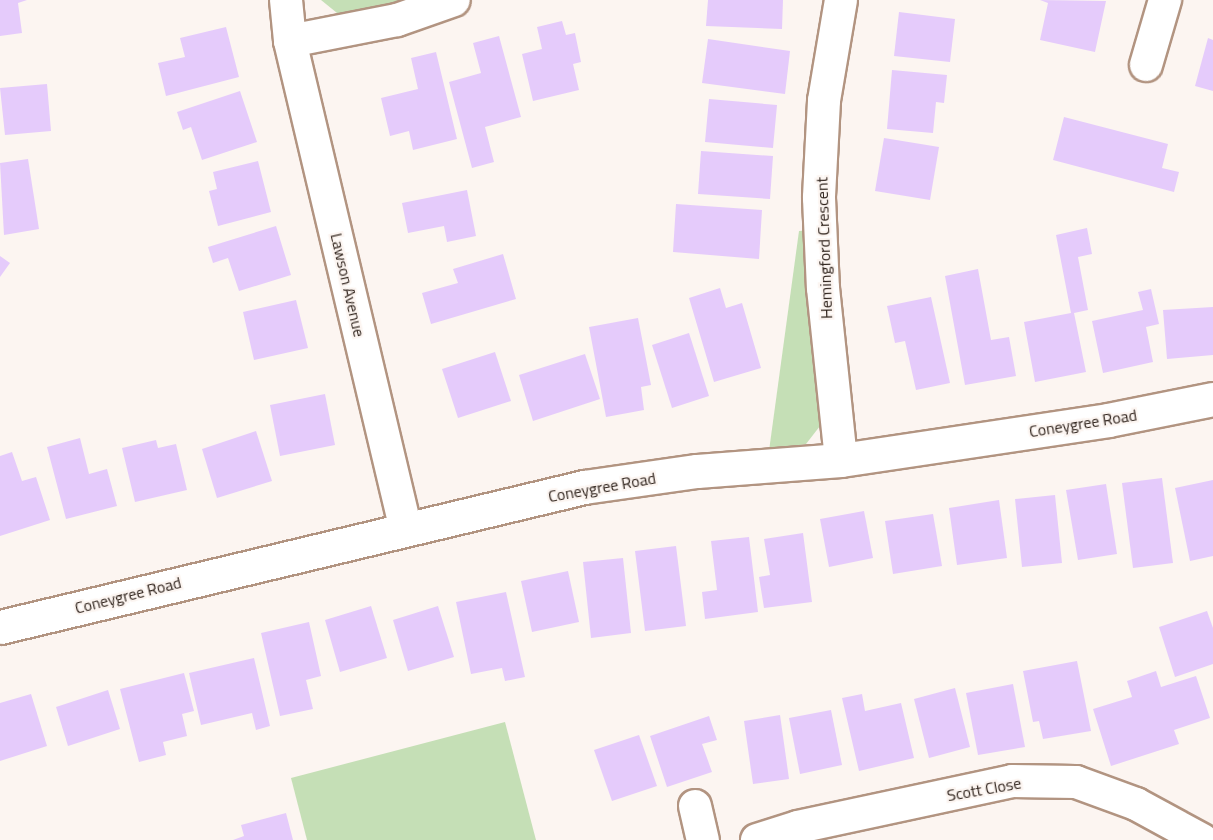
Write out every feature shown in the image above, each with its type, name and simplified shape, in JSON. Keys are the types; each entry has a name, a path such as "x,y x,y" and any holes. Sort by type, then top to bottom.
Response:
{"street":[{"name":"Lawson Avenue","path":"286,0 290,41 406,530"},
{"path":"290,41 397,20 454,0"},
{"name":"Hemingford Crescent","path":"841,0 824,100 819,198 824,299 841,460"},
{"path":"1146,65 1165,0"},
{"name":"Coneygree Road","path":"0,627 584,487 697,471 841,460 1108,420 1213,399"},
{"name":"Scott Close","path":"757,840 798,827 1012,781 1076,782 1136,804 1202,840"},
{"path":"694,806 703,840"}],"green space":[{"path":"321,0 424,0 342,17"},
{"path":"812,230 827,417 806,444 769,451 799,231"},
{"path":"505,722 536,840 307,840 291,778"}],"building":[{"path":"0,0 27,0 18,3 22,33 0,36"},
{"path":"708,0 783,0 782,29 706,26"},
{"path":"1040,0 1106,1 1095,52 1040,40 1048,3"},
{"path":"899,12 955,19 950,62 894,56"},
{"path":"562,21 566,35 575,33 581,62 573,64 579,90 533,101 522,54 542,49 537,27"},
{"path":"226,27 239,77 166,96 158,63 185,57 180,38"},
{"path":"499,36 521,117 485,127 494,162 472,168 449,82 481,73 473,43"},
{"path":"1208,38 1213,40 1213,91 1195,86"},
{"path":"708,39 790,51 785,94 702,83"},
{"path":"436,52 457,139 413,150 409,131 390,136 381,98 418,89 411,58"},
{"path":"892,70 947,75 944,103 936,102 933,133 887,129"},
{"path":"47,84 51,131 5,135 0,88"},
{"path":"240,91 257,142 202,160 191,127 183,130 177,112"},
{"path":"709,99 777,105 773,148 705,142"},
{"path":"1064,117 1168,144 1162,168 1179,172 1174,192 1053,160"},
{"path":"884,138 939,147 930,200 875,191"},
{"path":"701,151 773,156 770,199 698,194"},
{"path":"28,159 39,229 4,235 0,163"},
{"path":"258,161 271,212 218,226 209,191 217,189 213,172"},
{"path":"467,190 476,236 447,242 444,226 408,233 402,203"},
{"path":"676,204 762,210 759,259 673,252"},
{"path":"276,226 291,275 239,291 228,258 213,263 208,247"},
{"path":"1087,228 1092,254 1078,257 1088,310 1074,313 1086,372 1035,382 1024,322 1071,313 1056,235"},
{"path":"503,254 516,299 431,324 422,293 458,283 453,269"},
{"path":"0,256 10,263 0,277"},
{"path":"978,269 991,340 1009,337 1016,376 965,385 945,276"},
{"path":"720,288 726,308 742,303 761,368 714,382 689,298"},
{"path":"1151,289 1159,324 1146,327 1153,362 1103,373 1092,321 1143,310 1138,292"},
{"path":"931,297 950,383 916,390 905,341 895,343 887,306"},
{"path":"296,300 308,348 254,360 243,312"},
{"path":"1213,307 1213,355 1167,359 1163,310"},
{"path":"638,318 651,385 641,387 644,410 606,417 589,327"},
{"path":"689,333 709,396 672,408 652,345"},
{"path":"495,352 511,401 458,418 442,369"},
{"path":"585,354 600,399 533,421 519,375"},
{"path":"325,394 335,445 280,456 270,405"},
{"path":"256,431 272,481 217,498 202,449"},
{"path":"80,438 89,474 107,469 117,506 66,519 47,447"},
{"path":"156,440 158,448 176,444 187,490 135,502 122,448"},
{"path":"12,452 22,481 36,477 50,520 0,536 0,456"},
{"path":"1162,478 1173,563 1133,568 1122,483"},
{"path":"1213,480 1213,556 1190,561 1175,488"},
{"path":"1106,484 1117,554 1078,560 1066,490"},
{"path":"1055,495 1062,563 1022,567 1015,499"},
{"path":"999,500 1007,558 957,565 949,508"},
{"path":"864,511 873,558 829,567 820,519"},
{"path":"933,514 942,566 893,574 885,521"},
{"path":"803,533 812,602 764,608 759,577 770,575 764,539"},
{"path":"749,537 758,612 705,619 702,592 717,590 711,541"},
{"path":"676,546 686,626 645,631 635,551"},
{"path":"623,558 631,633 591,638 583,562"},
{"path":"568,571 579,622 532,632 521,581"},
{"path":"506,592 525,677 505,681 502,668 471,674 456,602"},
{"path":"371,606 387,658 340,672 325,620"},
{"path":"438,606 454,657 408,671 393,620"},
{"path":"1207,611 1213,628 1213,664 1175,677 1159,627"},
{"path":"309,622 321,676 306,680 313,709 280,716 261,633"},
{"path":"254,658 270,726 256,730 252,713 201,725 189,673"},
{"path":"1077,661 1091,731 1043,739 1039,721 1033,722 1023,671"},
{"path":"1156,671 1161,687 1196,676 1210,718 1174,730 1179,744 1111,766 1093,709 1132,697 1127,681"},
{"path":"184,673 194,711 182,714 187,736 163,742 166,755 139,762 120,689"},
{"path":"1013,684 1025,747 978,755 966,693"},
{"path":"955,688 970,747 929,758 914,699"},
{"path":"108,690 120,729 68,746 56,707"},
{"path":"31,694 47,746 0,761 0,703"},
{"path":"862,694 865,711 901,703 914,758 859,771 842,698"},
{"path":"831,710 842,765 800,774 789,718"},
{"path":"780,715 789,779 753,784 744,721"},
{"path":"709,716 717,740 702,744 712,772 667,787 650,736"},
{"path":"639,735 657,786 612,801 594,750"},
{"path":"286,813 293,840 233,840 244,836 241,825"}]}
